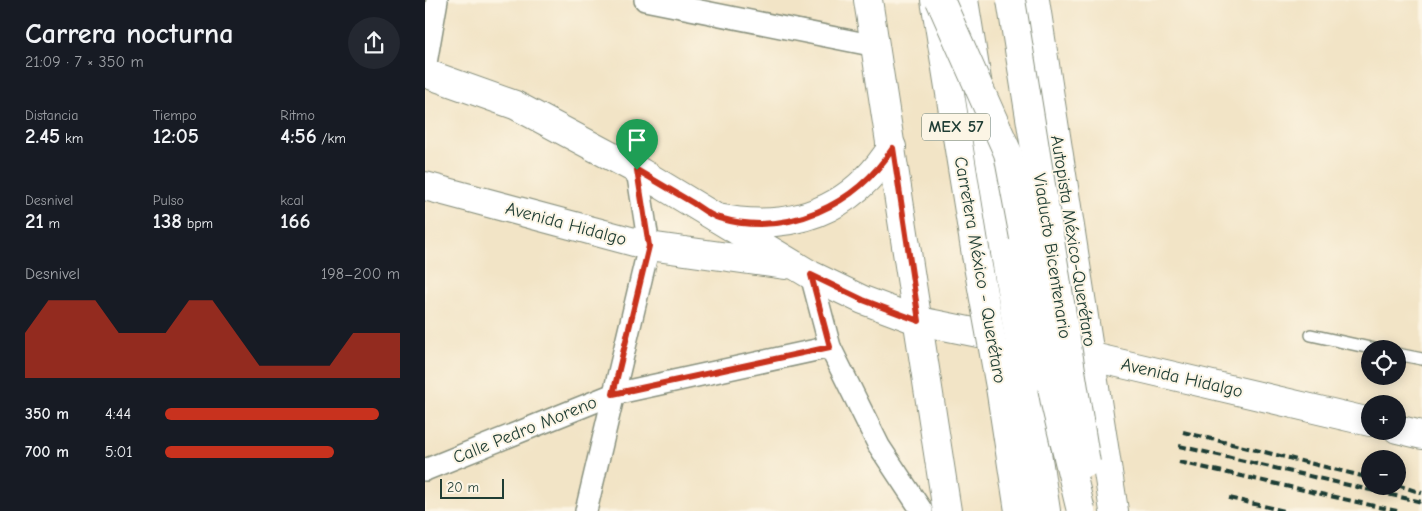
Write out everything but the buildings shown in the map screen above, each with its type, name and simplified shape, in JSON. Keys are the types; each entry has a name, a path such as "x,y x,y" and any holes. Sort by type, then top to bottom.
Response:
{"main road":[{"path":"868,0 893,148 947,511"},
{"name":"Carretera México - Querétaro","path":"935,0 1019,511"},
{"path":"940,0 1008,153 1055,403 1081,511"},
{"name":"Carretera México - Querétaro","path":"964,0 1047,511"},
{"name":"Viaducto Bicentenario","path":"1011,0 1094,511"},
{"name":"Autopista México-Querétaro","path":"1035,0 1114,511"},
{"name":"Avenida Hidalgo","path":"425,73 515,105 637,170 804,271 863,300 919,321 1091,356 1361,420"},
{"path":"717,218 759,224 779,223 820,212 837,203 861,185 882,164 893,148"},
{"name":"Avenida Hidalgo","path":"425,186 649,246 804,271"},
{"path":"1406,431 1422,434"}],"street":[{"path":"425,69 437,0"},
{"path":"645,0 876,46"},
{"path":"586,511 649,246 637,170"},
{"path":"804,271 830,347 879,446 922,511"},
{"name":"Calle Pedro Moreno","path":"425,470 613,394 830,347"}],"lane":[{"path":"1311,335 1361,346"},
{"path":"1406,356 1420,359 1422,346"}],"railway":[{"path":"1183,432 1361,476"},
{"path":"1179,446 1422,502"},
{"path":"1179,462 1397,511"},
{"path":"1406,488 1422,493"},
{"path":"1229,498 1285,511"}],"route":[{"path":"893,148 919,321 863,300 811,275 830,347 613,394 649,246 637,170 717,218 759,224 779,223 800,219 820,212 854,192 869,179 893,148"}]}
